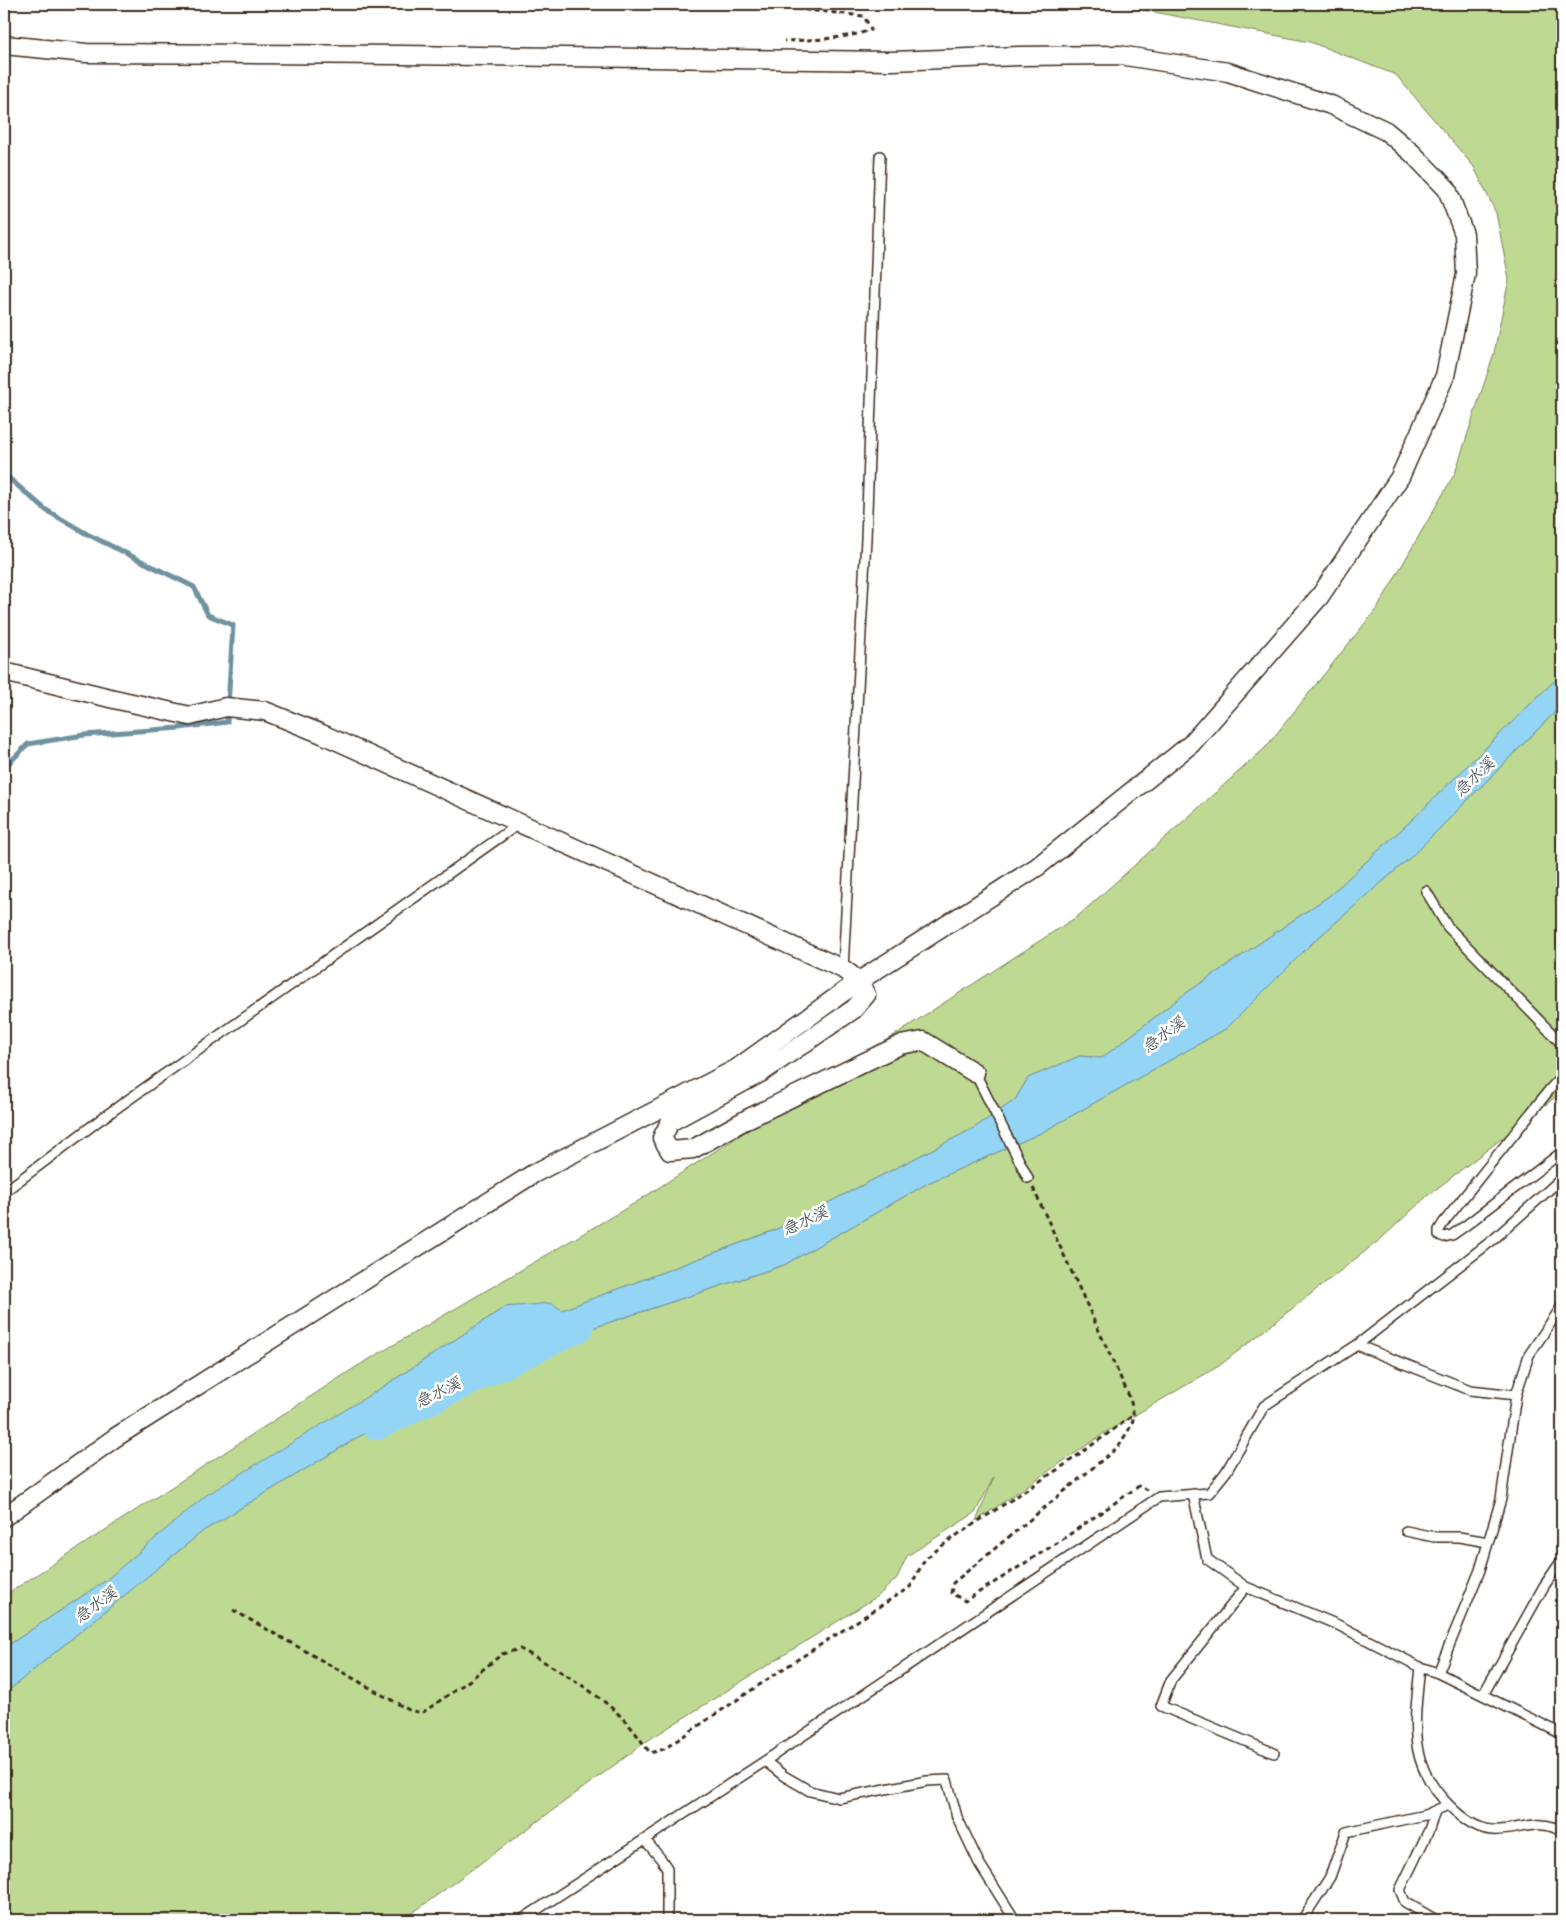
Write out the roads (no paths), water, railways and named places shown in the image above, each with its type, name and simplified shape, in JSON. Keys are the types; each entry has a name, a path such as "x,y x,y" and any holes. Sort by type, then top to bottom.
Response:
{"street":[{"path":"4,45 86,53 402,54 892,61 1018,56 1120,55 1228,72 1331,105 1386,131 1412,153 1447,190 1464,234 1466,274 1445,376 1400,477 1320,596 1191,744 1037,868 859,981 736,1068 532,1174 116,1437 4,1517"},
{"path":"4,672 190,716 226,707 266,711 322,734 843,969 859,981 866,995 854,1010 762,1072 670,1122 662,1138 670,1151 693,1149 749,1118 900,1045 923,1041 975,1073"}],"lane":[{"path":"843,969 866,539 880,156"},
{"path":"4,1192 100,1119 520,823"},
{"path":"1426,892 1447,926 1562,1044"},
{"path":"975,1073 1028,1178"},
{"path":"1562,1076 1550,1088 1444,1222 1439,1230 1439,1234 1444,1237 1452,1235 1466,1226 1562,1152"},
{"path":"521,1920 765,1761 1159,1497 1209,1493 1226,1472 1264,1406 1357,1345 1494,1239 1562,1178"},
{"path":"1438,1673 1480,1570 1501,1499 1516,1395 1529,1355 1562,1306"},
{"path":"1357,1345 1470,1390 1516,1395"},
{"path":"1193,1494 1207,1559 1246,1587 1338,1625 1562,1734"},
{"path":"1406,1531 1434,1538 1458,1537 1488,1542"},
{"path":"1483,1695 1544,1586 1562,1560"},
{"path":"1246,1587 1171,1680 1161,1706 1274,1753"},
{"path":"1420,1666 1416,1713 1416,1735 1419,1756 1425,1775 1448,1805 1466,1821 1491,1830 1545,1824 1562,1832"},
{"path":"765,1761 784,1776 810,1791 839,1798 927,1781 947,1780 957,1817 979,1863 1015,1920"},
{"path":"1302,1920 1330,1877 1346,1832 1425,1815 1448,1805"},
{"path":"1435,1811 1429,1830 1400,1890 1404,1902 1436,1920"},
{"path":"645,1840 667,1868 667,1920"}],"water":[{"path":"1562,675 1562,705 1412,856 1311,944 1227,1028 1041,1133 930,1182 784,1265 516,1353 360,1436 203,1531 4,1694 4,1648 105,1581 205,1496 386,1385 505,1307 551,1303 562,1310 775,1230 974,1128 1015,1100 1028,1078 1080,1056 1102,1058 1182,996 1329,896 1415,817"}],"waterway":[{"path":"4,474 46,510 87,534 194,587 208,615 233,625 227,722 179,728 84,735 28,744 4,768"},
{"name":"急水溪","path":"377,1425 579,1327"}]}
